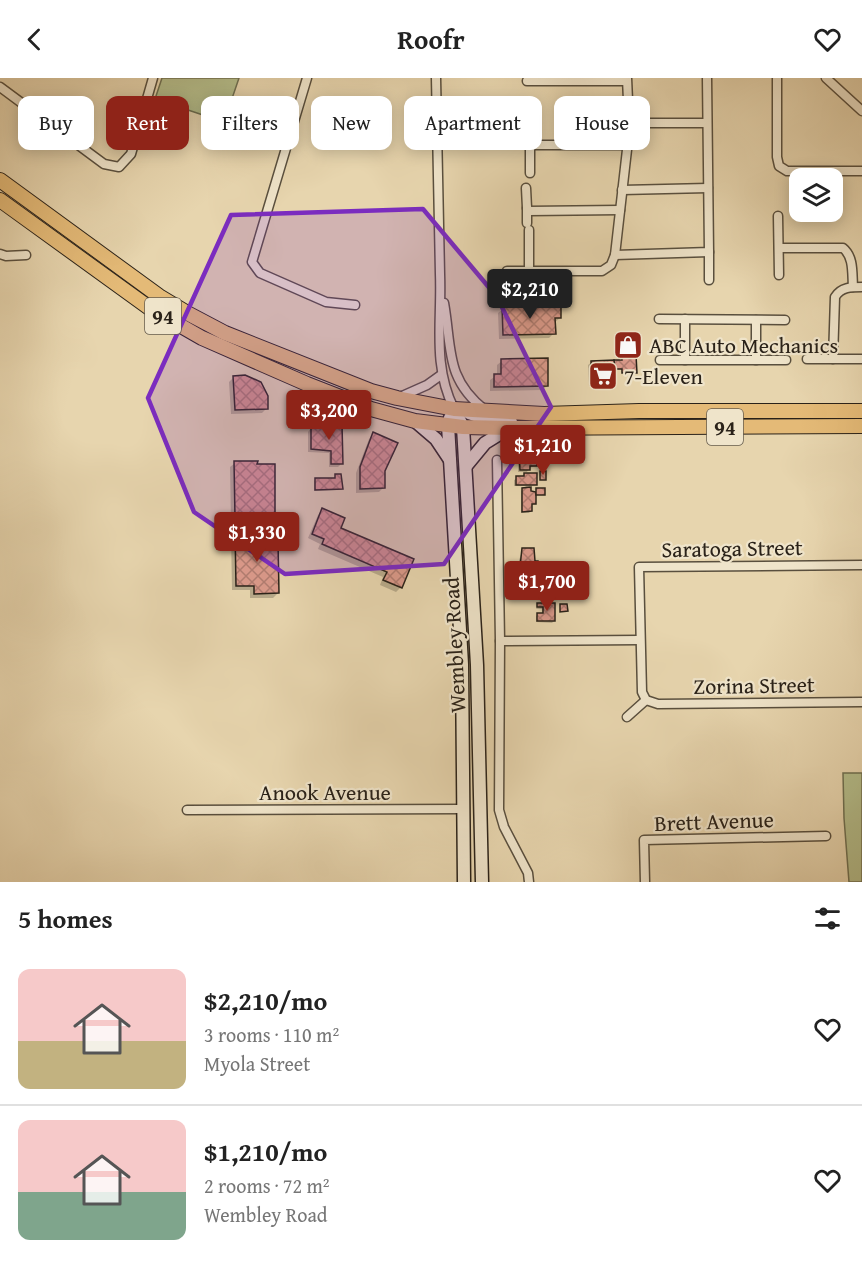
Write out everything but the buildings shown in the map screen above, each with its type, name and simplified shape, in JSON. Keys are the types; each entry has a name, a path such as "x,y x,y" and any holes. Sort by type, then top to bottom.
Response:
{"main road":[{"name":"94","path":"0,180 159,296 189,314 235,337 371,391 397,399 454,409 544,414 639,411 862,411"},
{"name":"94","path":"0,200 148,307 177,325 344,399 415,421 463,427 509,428 862,426"},
{"path":"454,409 490,420 530,423 545,427"},
{"name":"Wembley Road","path":"454,409 448,425 462,664 464,882"},
{"name":"Wembley Road","path":"454,409 463,427 466,466 477,665 482,882"},
{"path":"415,421 436,439 451,461"},
{"path":"466,466 485,443 509,428"}],"street":[{"path":"0,87 104,164 119,167 131,154 153,78"},
{"path":"307,78 252,262 260,273 326,302 355,305"},
{"name":"Wembley Road","path":"436,78 439,339 441,375 454,409"},
{"path":"707,78 709,280"},
{"path":"777,78 779,166 787,171 862,171"},
{"path":"826,78 862,111"},
{"path":"527,83 626,79 628,96"},
{"path":"650,123 707,123"},
{"path":"530,150 530,173"},
{"path":"507,271 602,271 611,266 615,255 627,150"},
{"path":"526,188 529,271"},
{"path":"622,190 708,188"},
{"path":"527,208 529,211 620,210"},
{"path":"778,216 779,276"},
{"path":"779,248 843,248 849,253 857,287 838,291 835,297 833,359"},
{"path":"615,255 709,252"},
{"path":"0,254 26,255"},
{"name":"Wembley Road","path":"440,282 456,376 465,392 486,411"},
{"path":"659,319 785,320"},
{"path":"685,319 685,360"},
{"path":"756,320 756,360"},
{"path":"807,359 862,359"},
{"path":"660,360 786,360"},
{"path":"397,399 427,385 441,375"},
{"name":"Wembley Road","path":"497,460 500,641 499,810 504,827 528,873 529,882"},
{"name":"Saratoga Street","path":"640,640 639,567 862,565"},
{"path":"500,641 640,640 642,692 646,700 627,717"},
{"name":"Zorina Street","path":"646,700 658,704 862,702"},
{"name":"Anook Avenue","path":"187,810 463,809"},
{"name":"Brett Avenue","path":"645,882 644,840 826,836"}],"highlighted area":[{"path":"423,209 497,297 551,407 444,564 285,574 194,512 148,398 231,215"}],"green space":[{"path":"162,78 239,78 233,96 201,96 201,114 189,110 189,96 156,96"},
{"path":"843,773 862,773 862,882 849,882"}],"place":[{"name":"ABC Auto Mechanics","path":"628,345"},
{"name":"7-Eleven","path":"603,376"}]}
